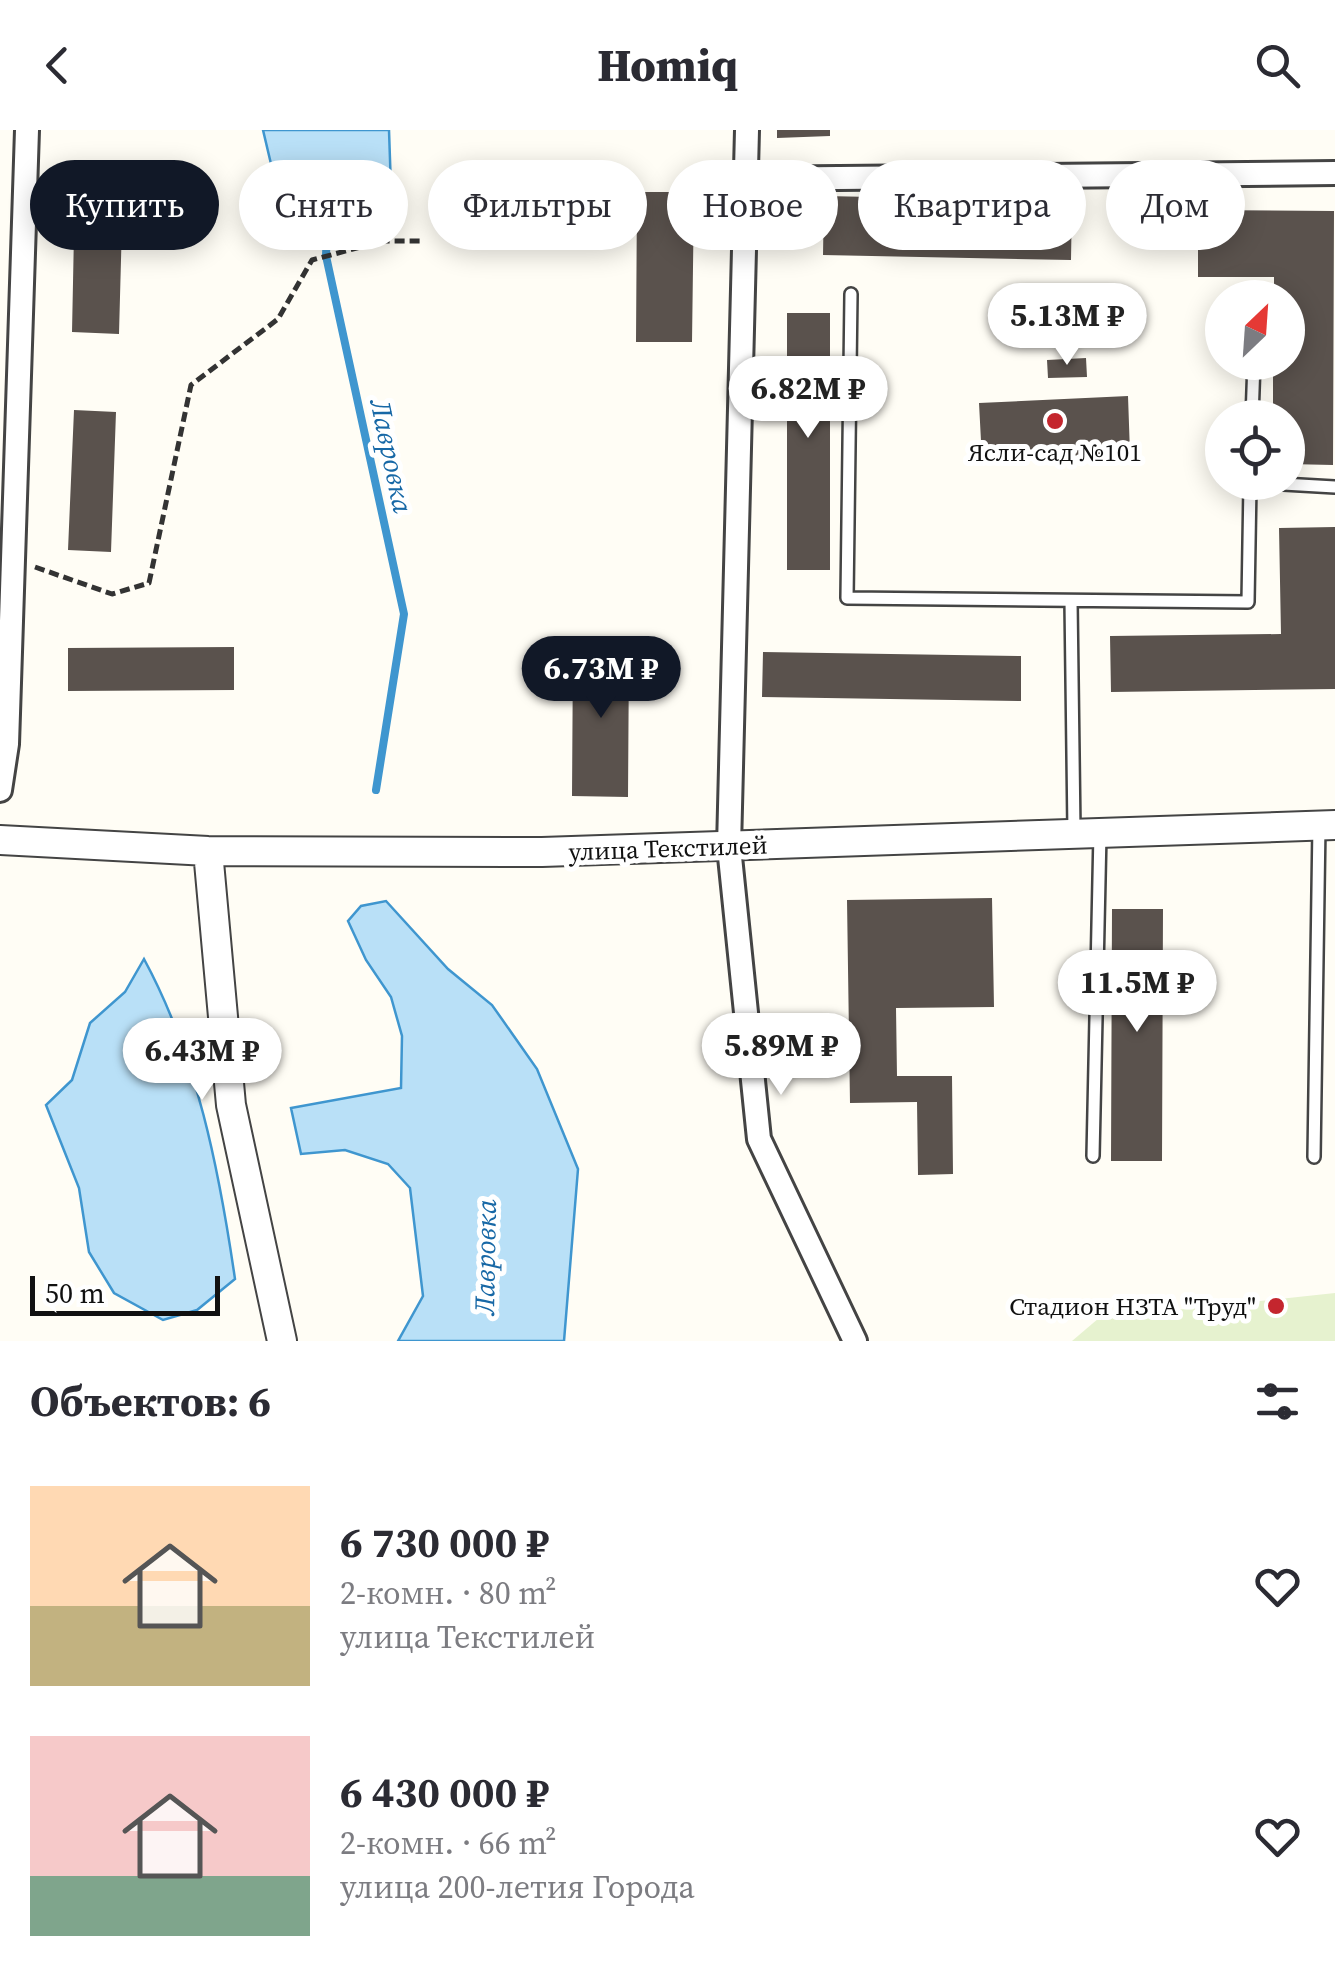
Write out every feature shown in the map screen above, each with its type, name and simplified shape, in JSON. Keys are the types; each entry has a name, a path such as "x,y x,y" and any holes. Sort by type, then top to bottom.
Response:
{"street":[{"path":"0,790 7,744 27,130"},
{"path":"746,160 747,130"},
{"path":"838,179 1335,173"},
{"path":"744,250 729,847 758,1139 856,1341"},
{"name":"улица Текстилей","path":"0,840 208,851 542,852 1327,825"},
{"path":"208,851 231,1105 282,1341"}],"lane":[{"path":"851,294 847,598 1248,602 1250,500"},
{"path":"1305,486 1335,487"},
{"path":"1071,600 1087,833 1094,1156"},
{"path":"1314,1158 1327,825"}],"path":[{"path":"13,559 112,594 149,583 191,385 278,320 312,260 384,241 421,241"}],"green space":[{"name":"Стадион НЗТА \"Труд\"","path":"1335,1293 1335,1341 1072,1341 1099,1318"}],"water":[{"path":"263,130 389,130 390,160 270,160"},
{"path":"386,901 448,969 492,1005 537,1069 578,1169 564,1341 398,1341 423,1296 410,1188 388,1164 345,1150 301,1154 291,1108 401,1088 402,1036 391,997 366,960 348,921 361,906"},
{"path":"144,959 192,1074 221,1196 235,1279 197,1310 163,1320 114,1293 89,1252 79,1188 46,1105 72,1080 90,1023 125,992"}],"building":[{"path":"777,130 830,130 830,136 777,138"},
{"path":"647,192 667,192 667,250 693,250 692,342 636,342 637,250 647,250"},
{"path":"838,196 858,197 858,250 1071,250 1071,260 823,255 823,250 838,250"},
{"path":"1245,210 1334,211 1333,465 1305,464 1305,400 1273,400 1273,380 1305,380 1305,280 1198,277 1198,250 1245,250"},
{"path":"74,250 121,250 119,334 72,332"},
{"path":"787,313 830,313 830,570 787,570"},
{"path":"1086,358 1087,377 1048,378 1047,360"},
{"path":"1128,396 1130,453 982,460 979,403"},
{"path":"74,410 116,412 111,552 68,550"},
{"path":"1335,527 1335,689 1111,692 1110,636 1281,634 1279,528"},
{"path":"573,646 629,647 628,797 572,796"},
{"path":"234,647 234,690 68,691 68,648"},
{"path":"763,652 1021,656 1021,701 762,697"},
{"path":"992,898 994,1007 896,1008 897,1076 952,1076 953,1174 918,1175 917,1102 850,1103 847,900"},
{"path":"1112,909 1163,909 1162,1161 1111,1161"}],"waterway":[{"name":"Лавровка","path":"326,250 404,614 376,790"}],"place":[{"name":"Ясли-сад №101","path":"1055,421"},
{"name":"Стадион НЗТА \"Труд\"","path":"1276,1306"}]}
